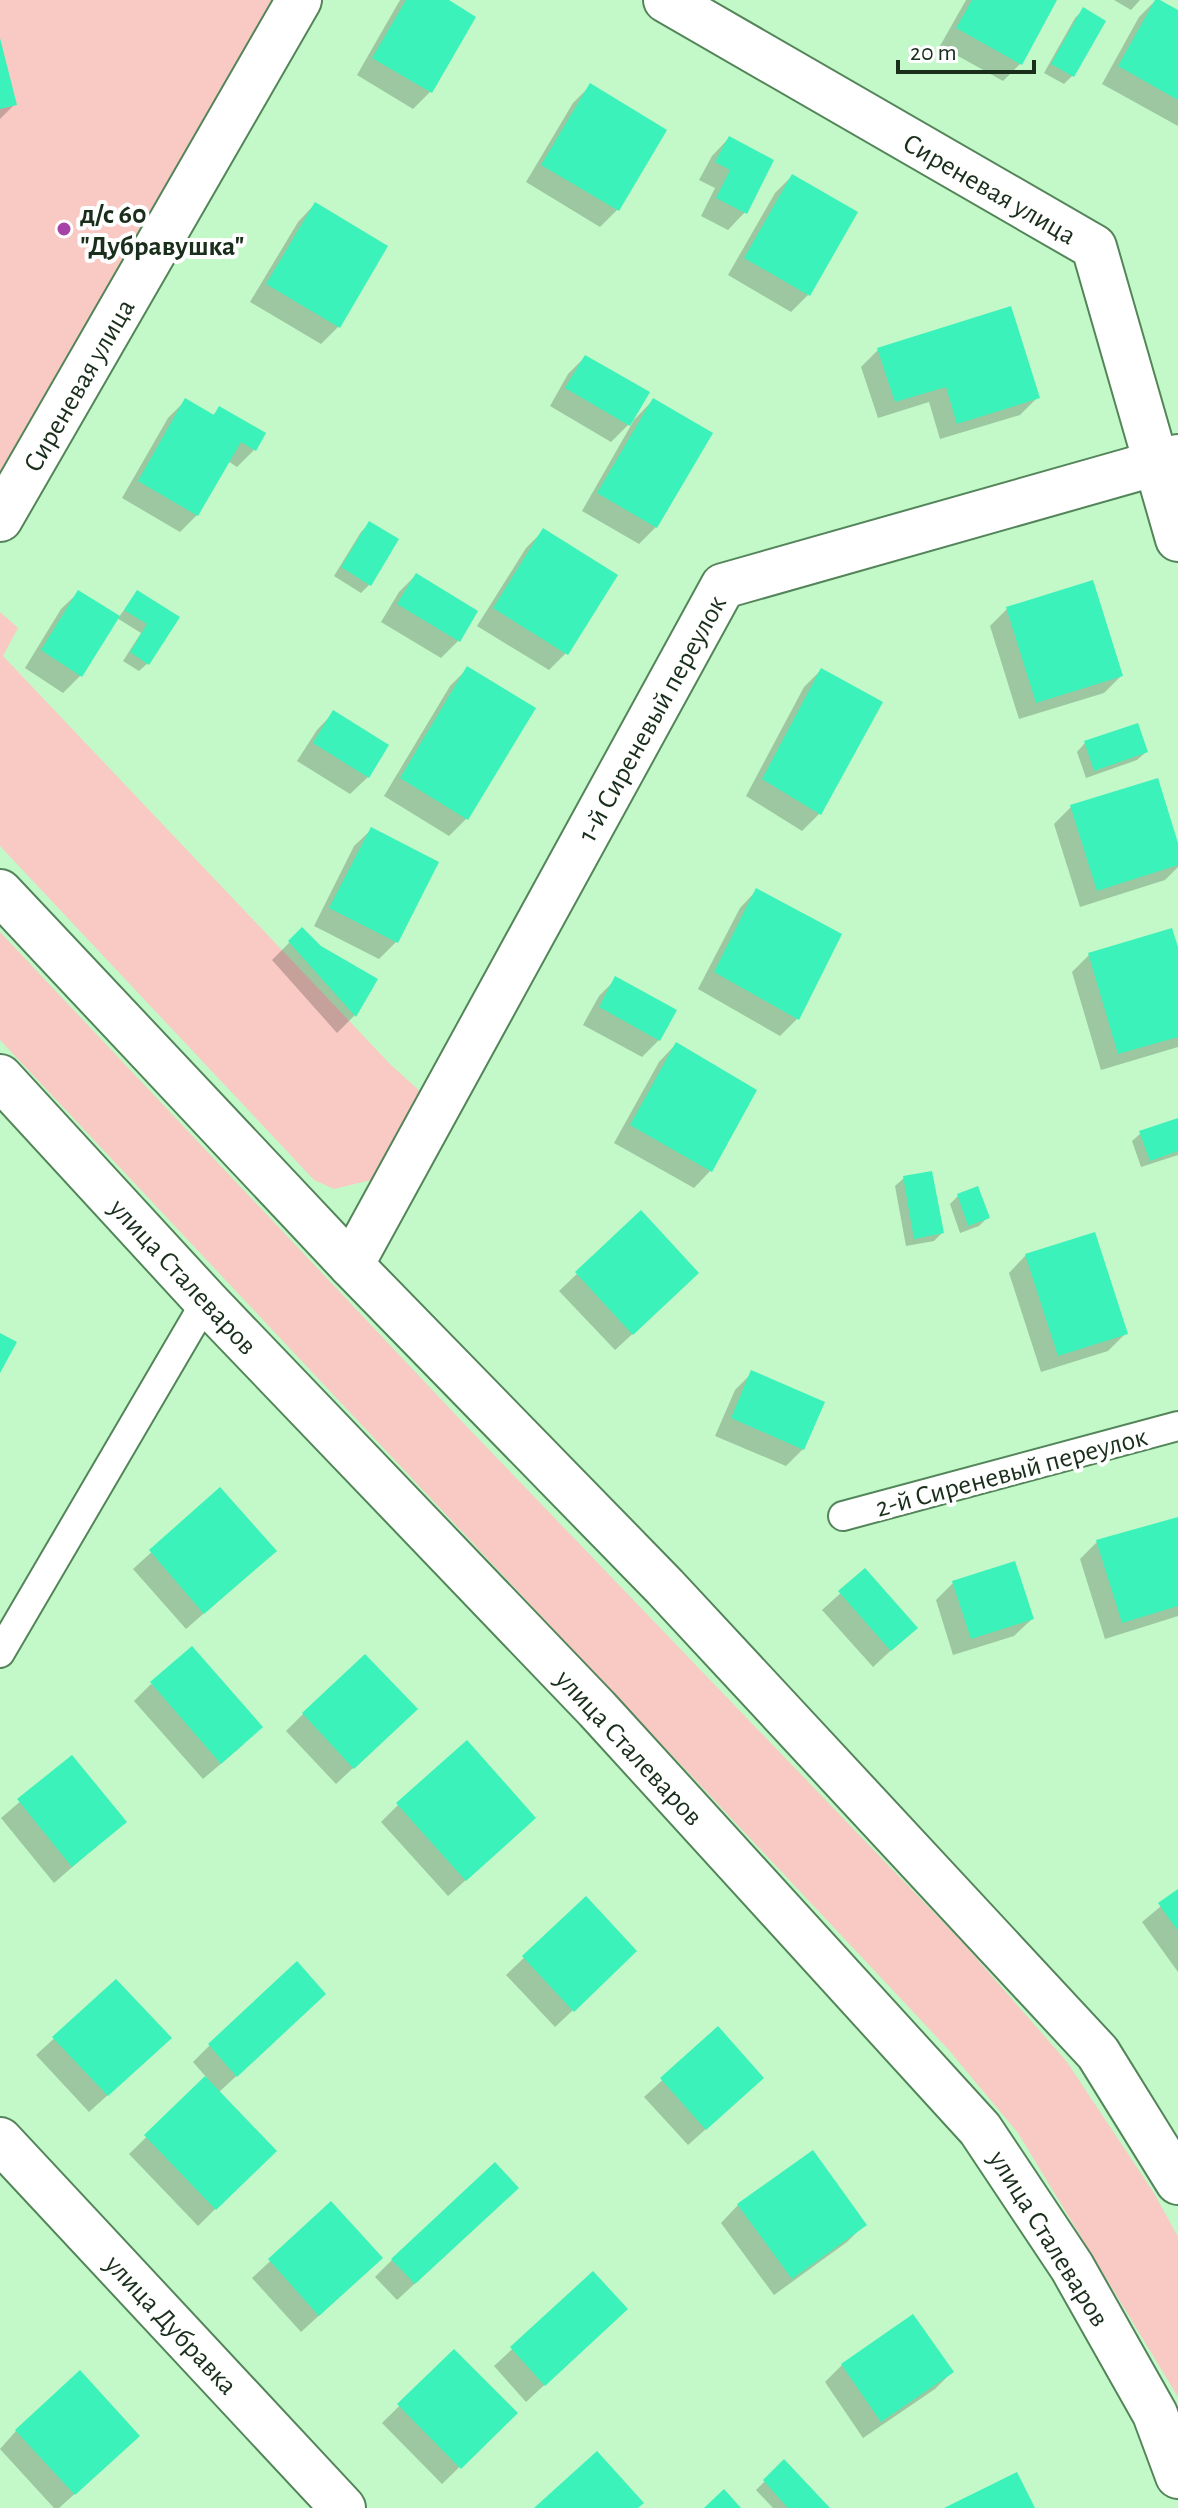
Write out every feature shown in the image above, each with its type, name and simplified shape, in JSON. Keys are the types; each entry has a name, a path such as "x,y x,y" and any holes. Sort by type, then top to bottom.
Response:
{"main road":[{"name":"Сиреневая улица","path":"0,519 299,0"},
{"name":"Сиреневая улица","path":"680,4 1094,247 1167,460 1178,539"},
{"name":"1-й Сиреневый переулок","path":"351,1265 723,586 1167,460"},
{"path":"0,892 351,1265 665,1587 1098,2053 1178,2182"},
{"name":"улица Сталеваров","path":"0,1077 206,1301 597,1709 980,2129 1072,2267 1155,2414 1178,2476"},
{"name":"улица Дубравка","path":"0,2140 343,2508"}],"lane":[{"path":"0,1653 206,1301"},
{"name":"2-й Сиреневый переулок","path":"843,1516 1178,1426"}],"shaded area":[{"name":"д/с 60 \"Дубравушка\"","path":"0,0 276,0 0,484"},
{"path":"0,612 18,628 3,656 390,1064 423,1094 375,1179 334,1189 314,1180 0,846"},
{"path":"0,932 472,1432 963,1943 1067,2062 1154,2193 1178,2237 1178,2397 1018,2133 948,2049 0,1040"}],"building":[{"path":"406,0 449,0 476,17 432,93 372,58"},
{"path":"972,0 1057,0 1022,65 956,28"},
{"path":"1155,0 1178,10 1178,100 1118,66"},
{"path":"1083,7 1106,21 1074,77 1051,64"},
{"path":"0,38 17,105 0,109"},
{"path":"590,83 667,130 619,211 541,165"},
{"path":"729,136 774,160 747,214 716,198 730,170 715,162"},
{"path":"792,174 858,212 810,296 744,258"},
{"path":"315,202 388,246 340,328 266,284"},
{"path":"1011,306 1040,398 957,424 946,387 895,402 877,348"},
{"path":"585,355 650,392 630,426 565,388"},
{"path":"185,398 214,415 219,406 266,433 256,451 241,442 198,516 138,481"},
{"path":"653,398 713,433 657,528 597,493"},
{"path":"369,521 399,539 371,586 341,567"},
{"path":"543,528 618,575 568,655 493,608"},
{"path":"416,573 478,611 460,642 397,604"},
{"path":"1093,580 1123,676 1036,703 1006,607"},
{"path":"78,590 120,616 82,677 41,650"},
{"path":"137,590 180,617 149,665 130,652 147,624 124,610"},
{"path":"467,666 536,708 468,820 400,778"},
{"path":"821,668 883,702 821,815 762,779"},
{"path":"333,710 389,745 369,778 313,743"},
{"path":"1138,723 1148,752 1094,771 1084,741"},
{"path":"1158,778 1178,843 1178,865 1097,891 1070,805"},
{"path":"371,827 439,862 398,943 329,908"},
{"path":"756,888 842,934 799,1020 714,972"},
{"path":"302,927 321,946 378,979 356,1017 288,941"},
{"path":"1172,928 1178,947 1178,1037 1118,1054 1088,953"},
{"path":"615,976 677,1010 660,1041 599,1007"},
{"path":"676,1042 757,1090 712,1172 630,1125"},
{"path":"1178,1118 1178,1151 1150,1161 1139,1131"},
{"path":"932,1171 944,1233 914,1239 903,1176"},
{"path":"978,1186 990,1218 968,1226 957,1194"},
{"path":"641,1210 699,1273 633,1335 575,1272"},
{"path":"1095,1232 1128,1334 1058,1356 1025,1254"},
{"path":"0,1333 17,1342 0,1373"},
{"path":"751,1370 825,1402 804,1450 731,1418"},
{"path":"220,1487 277,1551 204,1614 149,1550"},
{"path":"1178,1517 1178,1606 1122,1623 1096,1540"},
{"path":"1015,1561 1034,1619 971,1639 952,1581"},
{"path":"865,1568 918,1628 891,1651 838,1591"},
{"path":"192,1646 263,1727 221,1764 150,1682"},
{"path":"365,1654 418,1709 354,1769 302,1713"},
{"path":"467,1740 536,1818 466,1881 396,1803"},
{"path":"72,1755 127,1822 72,1867 17,1799"},
{"path":"1178,1889 1178,1931 1158,1903"},
{"path":"586,1896 637,1951 574,2012 522,1956"},
{"path":"297,1961 326,1994 237,2077 208,2044"},
{"path":"116,1979 172,2038 108,2096 52,2037"},
{"path":"718,2026 764,2078 706,2130 660,2078"},
{"path":"205,2076 277,2151 216,2210 144,2135"},
{"path":"813,2150 867,2225 792,2279 737,2204"},
{"path":"495,2162 519,2188 415,2284 391,2259"},
{"path":"331,2201 383,2258 319,2316 268,2259"},
{"path":"593,2271 628,2309 545,2386 510,2347"},
{"path":"913,2314 954,2372 881,2422 841,2364"},
{"path":"454,2349 518,2413 461,2469 397,2404"},
{"path":"80,2370 140,2436 75,2495 15,2430"},
{"path":"597,2451 644,2503 638,2508 534,2508"},
{"path":"784,2459 830,2508 788,2508 763,2480"},
{"path":"1017,2472 1035,2508 944,2508"},
{"path":"724,2489 741,2508 704,2508"}],"place":[{"name":"д/с 60 \"Дубравушка\"","path":"64,229"}]}
